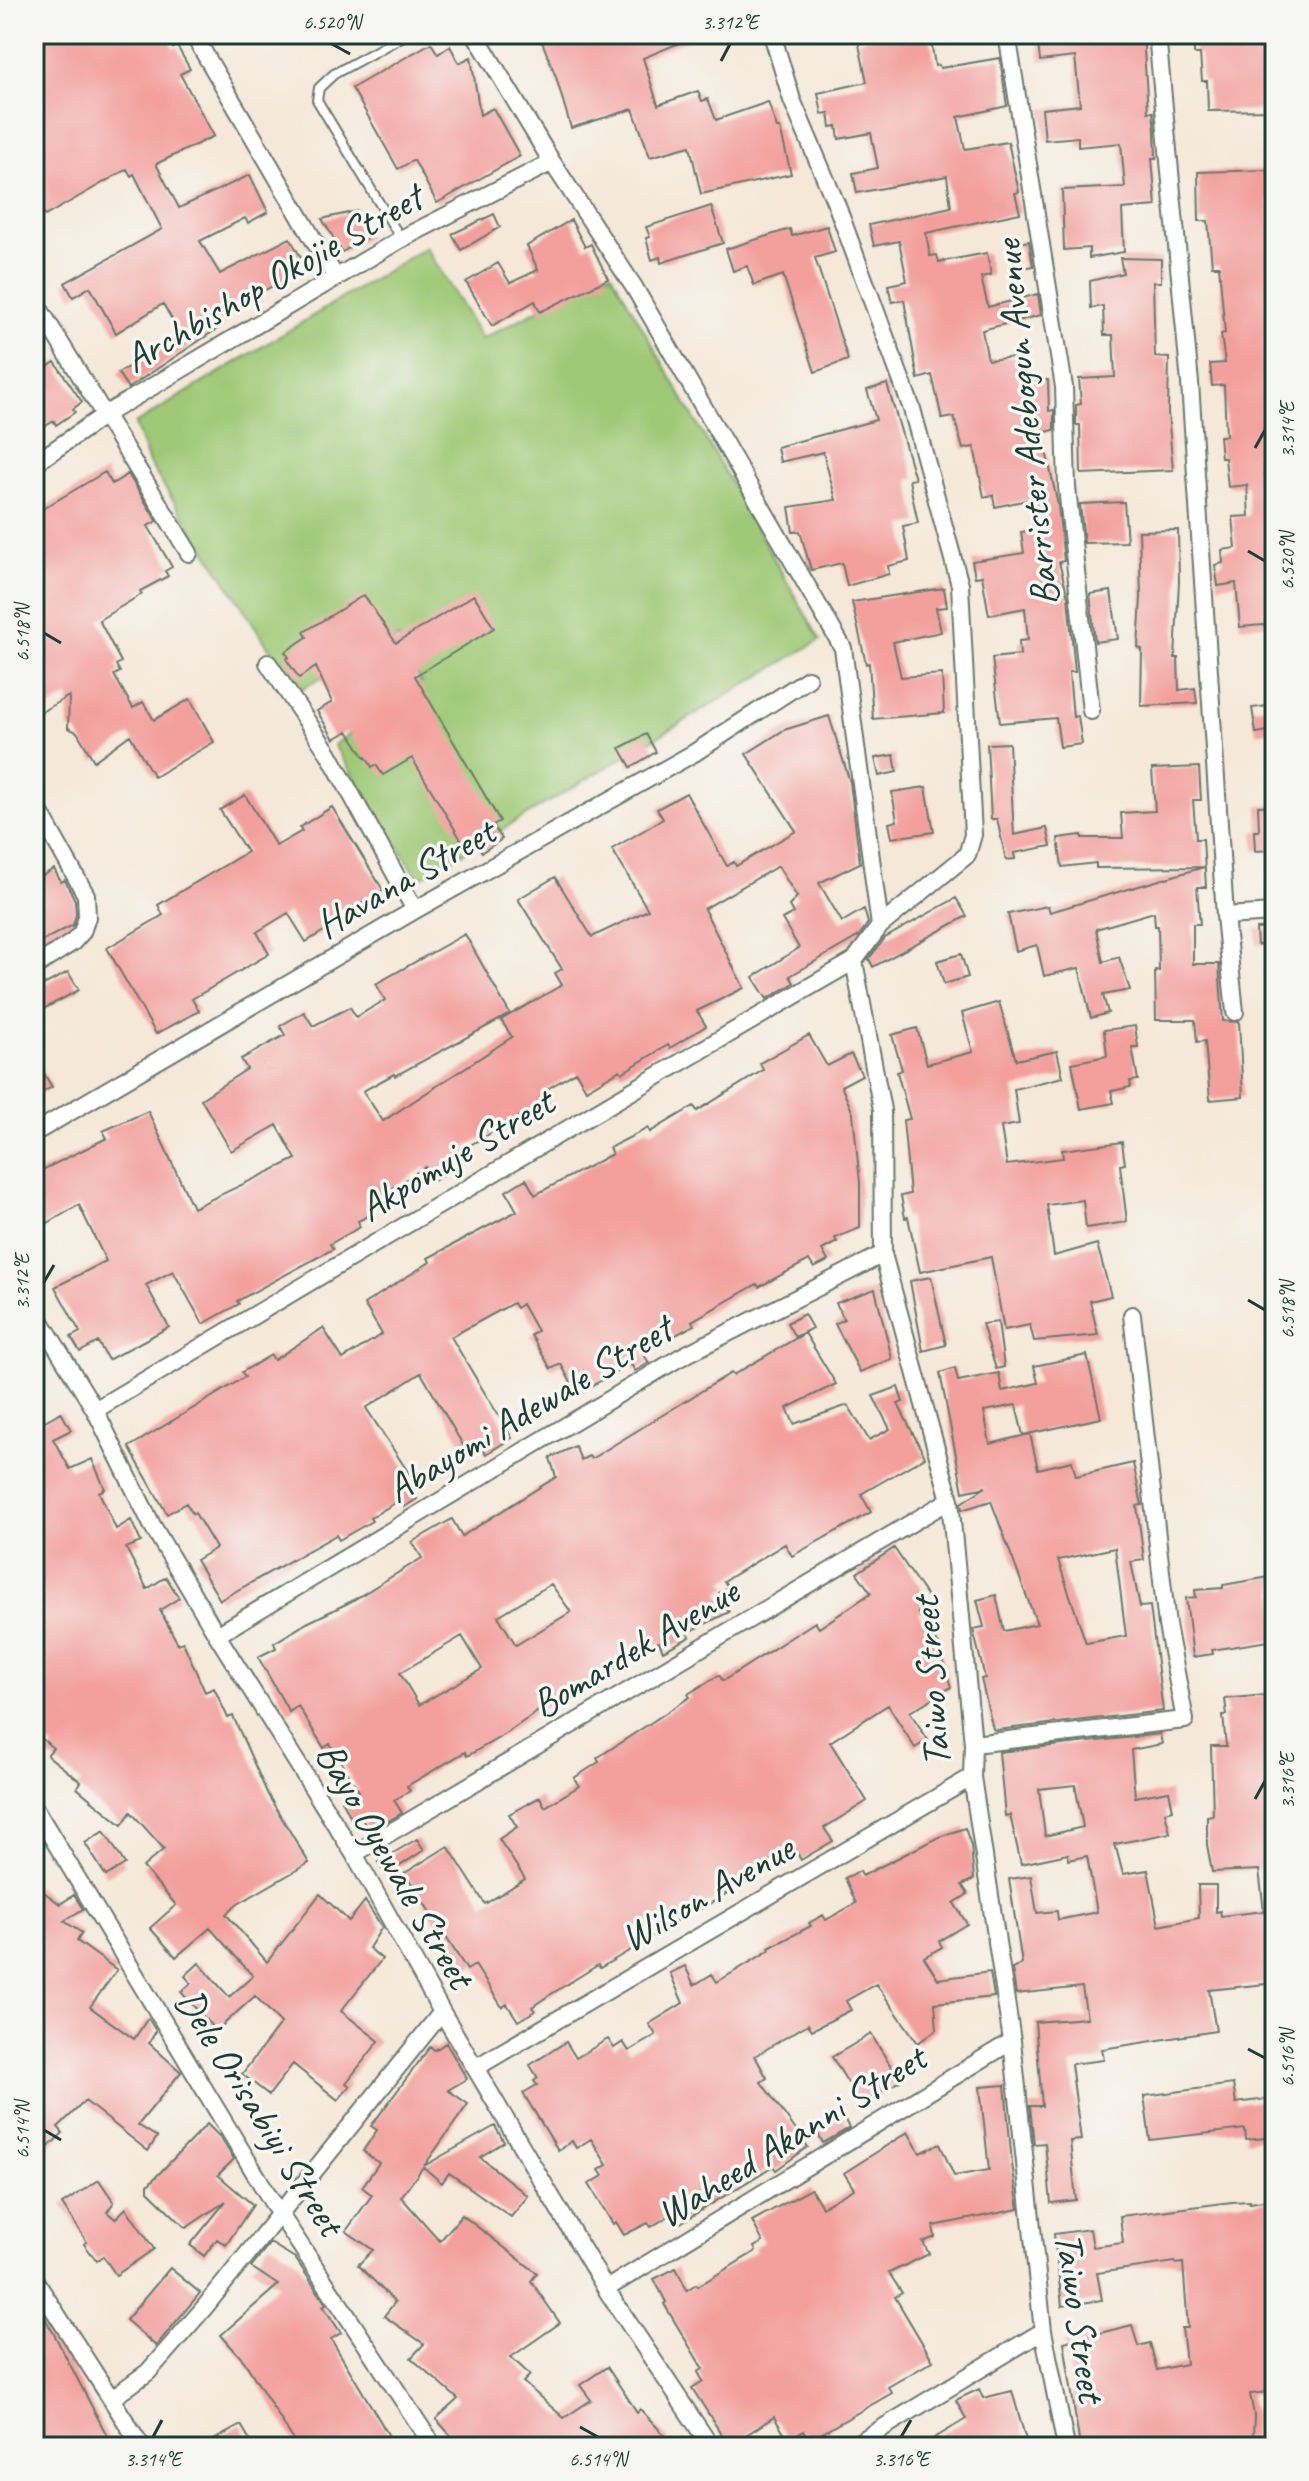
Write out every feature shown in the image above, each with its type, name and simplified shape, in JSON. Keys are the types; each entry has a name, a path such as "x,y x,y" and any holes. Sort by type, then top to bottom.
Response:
{"street":[{"path":"193,34 336,278"},
{"path":"475,34 552,162 634,287 843,648 880,926"},
{"path":"772,34 792,100 837,206 912,409 960,585 973,835 967,855 880,926 854,961"},
{"name":"Barrister Adebogun Avenue","path":"1007,34 1064,387 1067,487 1091,711"},
{"path":"1157,34 1190,383 1225,916 1235,1012"},
{"name":"Archbishop Okojie Street","path":"34,464 106,414 401,239 552,162"},
{"path":"34,300 189,553"},
{"path":"268,663 329,754 415,910"},
{"name":"Havana Street","path":"34,1133 415,910 694,753 808,679"},
{"path":"34,802 86,895 87,917 82,932 73,942 34,967"},
{"path":"1225,916 1275,913"},
{"name":"Taiwo Street","path":"854,961 882,1110 883,1254 950,1500 973,1744 972,1777 1012,2041 1043,2331 1066,2447"},
{"name":"Akpomuje Street","path":"95,1410 583,1118 854,961"},
{"name":"Abayomi Adewale Street","path":"217,1635 679,1358 883,1254"},
{"name":"Bayo Oyewale Street","path":"34,1310 95,1410 152,1525 354,1854 442,2012 606,2289 711,2447"},
{"path":"973,1744 1185,1720 1167,1625 1132,1315"},
{"name":"Bomardek Avenue","path":"354,1854 950,1500"},
{"name":"Wilson Avenue","path":"475,2068 972,1777"},
{"name":"Dele Orisabiyi Street","path":"34,1807 279,2213 434,2447"},
{"path":"111,2399 148,2372 204,2308 442,2012"},
{"name":"Waheed Akanni Street","path":"606,2289 1012,2041"},
{"path":"34,2279 142,2447"},
{"path":"851,2447 1043,2331"}],"lane":[{"path":"401,239 317,100 319,88 334,74 407,34"}],"green space":[{"path":"426,247 482,339 611,272 820,640 419,879 334,745 421,683 398,638 297,691 149,463 135,424"}],"building":[{"path":"34,34 168,34 173,48 177,46 190,69 180,74 214,136 156,164 179,208 250,175 268,212 248,223 245,218 200,241 220,274 290,238 303,261 289,268 293,275 228,310 230,312 218,318 223,325 128,388 118,373 181,335 163,304 116,333 90,287 73,297 65,283 162,229 134,174 131,176 127,169 45,216 34,197"},
{"path":"539,34 701,34 643,58 658,105 698,91 702,101 708,99 716,120 768,102 777,128 780,128 791,174 701,194 690,146 650,157 633,109 571,128"},
{"path":"887,34 930,34 935,66 939,65 940,68 1000,58 1007,106 958,117 965,149 1008,142 1019,192 1015,193 1020,213 926,233 930,256 937,255 939,262 987,253 991,275 981,277 988,307 1038,294 1041,315 982,330 988,360 1015,357 1019,381 1048,380 1049,411 1054,410 1054,430 1042,433 1058,505 1064,561 1059,562 1068,597 1075,672 1069,672 1073,717 1078,716 1082,744 1060,747 1056,718 1000,723 992,658 1020,655 1019,641 1028,640 1025,608 989,615 982,576 975,577 972,561 1024,553 1021,532 1037,530 1032,499 995,507 993,495 984,497 974,447 963,449 954,417 942,419 932,375 918,379 904,300 892,302 888,285 907,281 899,241 874,246 869,225 951,207 947,176 857,193 853,173 878,168 871,133 839,139 837,126 831,127 829,113 822,114 818,93 867,82 858,40"},
{"path":"1037,34 1143,34 1148,112 1153,112 1155,131 1156,158 1152,158 1156,206 1122,209 1124,252 1089,258 1089,248 1064,250 1062,190 1125,187 1121,143 1078,147 1078,137 1045,140 1042,109 1080,105 1075,57 1040,61"},
{"path":"1194,34 1275,34 1275,110 1208,111 1207,81 1202,81 1200,54 1194,54"},
{"path":"431,43 438,54 450,46 459,63 471,57 480,115 493,108 520,156 437,203 414,160 398,169 352,88"},
{"path":"1268,170 1270,223 1275,222 1275,454 1263,455 1266,488 1275,488 1275,624 1240,627 1236,583 1218,586 1215,565 1223,563 1222,550 1236,548 1233,517 1249,516 1247,485 1228,487 1225,458 1221,458 1219,436 1226,436 1224,385 1212,386 1210,364 1225,363 1221,334 1225,333 1219,266 1212,266 1208,221 1199,221 1198,172"},
{"path":"711,206 723,243 661,263 660,257 652,260 646,227"},
{"path":"357,211 368,237 342,252 322,219"},
{"path":"494,214 500,227 461,250 452,234"},
{"path":"571,220 585,247 591,244 608,279 540,312 535,301 492,326 466,282 498,263 510,283 538,270 527,246"},
{"path":"827,226 835,252 815,258 848,360 815,372 783,275 754,285 747,266 733,271 726,249 790,229 792,236"},
{"path":"1029,241 1033,266 1023,268 1019,243"},
{"path":"1120,258 1161,259 1161,282 1153,282 1155,357 1169,358 1168,413 1173,470 1081,474 1080,425 1076,425 1076,405 1081,404 1079,379 1115,377 1113,335 1104,335 1103,306 1091,308 1090,281 1123,273"},
{"path":"55,362 82,402 73,409 75,412 56,425 54,421 44,427 34,412 34,376"},
{"path":"887,384 915,479 909,480 918,523 903,526 909,561 888,566 889,574 847,586 842,563 811,570 800,531 793,532 789,507 836,500 823,452 780,462 777,447 876,420 867,390"},
{"path":"105,472 112,484 128,474 157,521 148,526 172,567 165,571 168,576 140,591 142,594 99,620 121,662 116,665 120,672 114,675 133,708 143,702 154,720 190,699 214,742 154,777 130,735 94,761 77,732 68,728 69,696 34,716 34,514"},
{"path":"1124,502 1127,542 1084,543 1080,504"},
{"path":"1178,530 1175,658 1178,658 1179,690 1195,688 1197,703 1141,706 1139,531"},
{"path":"944,588 947,607 936,608 941,632 893,642 901,677 942,674 944,713 873,719 869,663 866,664 852,602"},
{"path":"1111,591 1118,639 1095,642 1090,594"},
{"path":"364,595 396,643 474,595 494,628 415,676 500,821 493,825 502,839 482,852 473,837 463,843 412,758 383,775 376,765 372,767 348,731 334,739 317,711 332,702 316,667 299,678 286,659 289,657 285,652 307,637 304,632"},
{"path":"1275,705 1275,730 1256,733 1252,708"},
{"path":"829,716 850,782 860,863 819,883 842,922 864,909 868,923 859,936 790,976 794,983 767,999 753,977 799,948 782,919 793,913 789,906 797,897 778,866 704,909 744,988 697,1011 706,1026 670,1048 668,1045 622,1073 620,1070 586,1090 576,1072 542,1092 549,1105 526,1118 524,1114 465,1148 471,1157 434,1181 425,1167 369,1204 375,1213 358,1221 360,1227 330,1244 333,1249 237,1301 239,1304 203,1324 173,1271 146,1285 169,1327 108,1360 98,1342 80,1352 71,1337 80,1332 55,1287 106,1261 79,1205 34,1231 34,1174 107,1138 103,1131 148,1111 193,1208 296,1159 277,1125 231,1151 201,1099 247,1069 241,1059 285,1035 280,1026 304,1012 313,1026 350,1007 356,1017 385,1000 376,984 465,934 510,1014 363,1091 383,1121 512,1037 501,1020 562,985 555,973 562,969 518,899 555,877 592,937 648,910 612,849 663,819 657,809 686,793 727,866 734,862 736,866 796,831 746,754 784,730"},
{"path":"646,734 656,752 631,767 620,748"},
{"path":"1009,743 1014,835 1047,828 1051,846 1014,853 1015,859 1006,860 997,819 991,819 987,744"},
{"path":"894,755 897,772 879,776 875,758"},
{"path":"1199,767 1201,800 1193,800 1196,839 1203,839 1206,887 1197,887 1200,924 1193,924 1193,964 1219,964 1223,1021 1239,1022 1243,1097 1210,1100 1205,1041 1197,1042 1195,1020 1156,1020 1155,970 1159,971 1158,926 1155,926 1154,912 1096,929 1103,962 1119,957 1130,990 1103,995 1108,1013 1091,1018 1079,968 1044,976 1037,945 1016,951 1008,914 1048,906 1050,912 1204,867 1096,868 1096,863 1062,867 1058,838 1082,835 1082,838 1123,838 1121,813 1155,811 1152,769"},
{"path":"926,787 934,832 892,838 889,823 897,821 892,792"},
{"path":"245,795 276,846 302,831 300,827 332,807 383,890 306,942 288,913 257,932 269,954 192,999 199,1011 156,1034 107,948 163,915 158,905 247,852 220,810"},
{"path":"1275,805 1275,850 1255,851 1254,831 1259,831 1258,806"},
{"path":"54,869 61,882 65,880 75,900 76,915 73,925 40,942 34,931 34,880"},
{"path":"956,898 967,916 873,967 869,959 885,938"},
{"path":"1275,928 1275,944 1257,945 1256,929"},
{"path":"961,954 968,977 944,984 937,961"},
{"path":"68,972 79,990 34,1014 34,990"},
{"path":"999,1002 1016,1060 1057,1051 1063,1077 1014,1089 1019,1124 1001,1127 1007,1165 1063,1158 1062,1150 1122,1142 1125,1164 1120,1165 1127,1222 1086,1228 1083,1200 1047,1205 1054,1256 1097,1244 1111,1296 1090,1301 1098,1335 1034,1341 1030,1325 1004,1330 991,1257 920,1272 901,1196 910,1194 903,1120 910,1119 897,1072 902,1070 892,1035 917,1028 927,1064 973,1052 962,1013"},
{"path":"1135,1026 1138,1047 1132,1047 1138,1080 1130,1081 1131,1087 1111,1091 1114,1103 1081,1109 1072,1063 1107,1056 1104,1030"},
{"path":"809,1035 827,1066 851,1054 862,1075 841,1086 853,1113 860,1183 860,1228 835,1238 837,1242 822,1250 828,1261 814,1268 809,1260 759,1287 757,1284 692,1321 694,1325 643,1353 649,1363 635,1371 631,1364 577,1394 561,1364 551,1369 531,1335 537,1331 522,1304 516,1308 513,1303 451,1337 512,1438 486,1454 481,1445 467,1452 421,1373 366,1408 418,1487 412,1490 417,1499 404,1507 400,1500 339,1540 336,1535 220,1600 196,1560 216,1548 186,1503 167,1514 129,1447 245,1377 242,1372 271,1355 274,1360 323,1328 343,1359 382,1334 364,1304 430,1262 428,1258 517,1211 506,1191 526,1179 535,1195 612,1154 609,1148 648,1128 650,1132 694,1106 697,1111 763,1070 760,1063"},
{"path":"34,1057 52,1087 34,1097"},
{"path":"931,1277 946,1345 923,1351 910,1281"},
{"path":"875,1289 892,1359 860,1372 835,1324 844,1319 836,1303"},
{"path":"804,1314 812,1328 795,1337 787,1323"},
{"path":"998,1322 1004,1367 996,1369 982,1324"},
{"path":"805,1333 836,1384 787,1408 794,1424 848,1405 869,1440 890,1429 873,1396 898,1387 903,1402 898,1404 925,1457 861,1494 871,1512 792,1556 785,1544 724,1581 728,1587 719,1593 729,1612 687,1633 690,1637 663,1651 659,1642 561,1700 559,1697 467,1756 465,1752 407,1786 410,1791 394,1800 402,1813 366,1834 371,1828 368,1829 361,1818 353,1822 342,1800 359,1791 330,1744 324,1748 298,1706 289,1712 258,1657 276,1648 274,1643 307,1623 350,1602 422,1558 412,1542 452,1519 462,1536 556,1477 550,1458 575,1446 581,1460 589,1456 591,1459 731,1373 733,1375","holes":["551,1584 571,1612 516,1645 498,1616","462,1636 482,1669 419,1705 400,1673"]},
{"path":"1087,1355 1101,1418 1023,1435 1016,1405 984,1411 990,1444 1030,1434 1038,1469 1072,1461 1076,1476 1133,1463 1142,1505 1137,1506 1144,1560 1131,1562 1140,1607 1150,1606 1163,1711 993,1729 973,1629 984,1627 977,1600 996,1595 1004,1631 1037,1624 991,1501 962,1510 961,1503 986,1487 963,1492 940,1373 955,1368 958,1381 999,1373 1002,1391 1038,1383 1034,1366","holes":["1115,1548 1126,1636 1086,1643 1058,1560"]},
{"path":"61,1412 71,1430 53,1439 70,1469 92,1459 105,1489 99,1492 116,1529 131,1520 141,1542 126,1548 147,1589 166,1577 179,1598 160,1610 178,1644 183,1642 205,1692 214,1688 228,1718 233,1716 268,1795 309,1863 226,1914 267,1962 320,1894 349,1921 365,1901 382,1927 369,1948 382,1959 341,2011 379,2041 346,2083 350,2086 338,2100 293,2064 269,2095 242,2074 281,2023 255,1996 216,2031 181,1992 191,1983 185,1976 199,1963 229,1997 253,1976 210,1928 176,1957 150,1928 176,1905 143,1867 164,1849 131,1812 122,1825 77,1788 81,1782 47,1755 53,1748 34,1732 34,1427"},
{"path":"894,1548 932,1604 918,1613 942,1649 951,1687 910,1712 928,1740 915,1748 888,1705 830,1742 867,1801 824,1828 833,1841 801,1860 794,1848 787,1851 730,1885 732,1890 696,1912 694,1909 634,1948 600,1968 598,1965 545,1998 532,2007 535,2011 518,2021 507,2004 502,2007 475,1965 467,1970 405,1873 448,1846 485,1904 525,1879 499,1839 517,1827 509,1814 540,1797 545,1807 579,1786 574,1778 599,1762 597,1758 690,1697 688,1694 719,1675 723,1681 815,1622 819,1628 871,1593 857,1573"},
{"path":"1275,1576 1275,1640 1212,1650 1213,1654 1193,1657 1186,1598 1196,1597 1195,1590 1223,1588 1223,1585"},
{"path":"1275,1694 1275,1983 1209,1990 1216,2031 1102,2049 1104,2060 1071,2064 1081,2140 1070,2141 1076,2200 1051,2203 1045,2143 1034,2144 1030,2106 1042,2106 1035,2022 1087,2018 1082,1987 1016,1994 1012,1969 1022,1964 1009,1879 1031,1876 1037,1913 1057,1911 1058,1920 1097,1912 1087,1856 1069,1860 1068,1854 1021,1864 1010,1815 1005,1816 999,1752 1160,1734 1162,1744 1131,1750 1135,1797 1169,1791 1173,1810 1165,1812 1170,1833 1115,1844 1123,1874 1148,1870 1159,1926 1199,1918 1198,1885 1216,1885 1216,1912 1220,1911 1221,1916 1264,1911 1259,1870 1212,1872 1207,1845 1207,1816 1213,1815 1211,1746 1226,1746 1225,1699","holes":["1075,1785 1083,1827 1045,1836 1039,1789"]},
{"path":"965,1828 971,1846 974,1879 962,1885 968,1894 954,1903 967,1924 939,1941 942,1947 924,1957 938,1979 990,1972 994,1997 935,2003 937,2029 918,2043 876,1984 846,2001 851,2010 812,2030 808,2024 755,2056 767,2078 761,2082 808,2147 776,2170 773,2166 679,2224 672,2214 651,2227 648,2223 624,2235 616,2222 613,2224 589,2184 603,2176 599,2170 607,2165 591,2139 576,2148 572,2141 558,2150 523,2093 537,2085 534,2081 538,2078 530,2065 566,2042 576,2058 608,2039 614,2048 623,2042 629,2051 656,2035 649,2024 683,2003 670,1973 685,1966 694,1985 712,1974 717,1982 769,1948 811,1926 809,1923 823,1915 826,1920 856,1903 845,1878 860,1871 862,1876 939,1837"},
{"path":"104,1831 125,1864 106,1876 85,1843"},
{"path":"417,1839 424,1850 386,1875 378,1862"},
{"path":"34,1885 60,1904 74,1895 83,1909 64,1921 82,1933 77,1941 117,1970 90,2007 134,2039 148,2018 156,2031 149,2043 181,2072 138,2125 157,2137 148,2151 85,2101 58,2127 63,2133 34,2161"},
{"path":"871,2034 900,2081 861,2104 832,2057"},
{"path":"446,2043 467,2079 448,2090 468,2104 424,2166 495,2126 504,2142 480,2157 528,2196 511,2217 449,2173 442,2183 423,2167 401,2197 440,2241 462,2215 537,2273 531,2281 560,2323 511,2357 530,2375 523,2382 564,2418 591,2400 580,2385 607,2367 637,2412 640,2409 669,2440 661,2447 461,2447 436,2419 458,2399 411,2358 424,2344 384,2316 395,2302 358,2265 373,2250 346,2231 372,2195 362,2187 379,2163 363,2151 377,2130 371,2126 430,2047 435,2050"},
{"path":"1233,2084 1236,2103 1275,2098 1275,2137 1246,2140 1245,2129 1150,2140 1144,2096"},
{"path":"1005,2085 1019,2209 933,2226 935,2237 923,2242 929,2254 889,2273 902,2293 895,2297 933,2361 888,2387 892,2393 810,2440 804,2431 788,2440 774,2417 729,2446 692,2388 703,2381 698,2372 703,2369 664,2304 666,2302 654,2279 676,2268 687,2290 696,2284 698,2286 756,2251 754,2247 763,2242 752,2221 811,2189 822,2207 854,2189 844,2173 908,2132 920,2153 940,2144 954,2176 989,2170 980,2087"},
{"path":"843,2116 849,2128 823,2143 816,2130"},
{"path":"207,2124 234,2159 218,2175 253,2205 226,2245 217,2239 204,2256 190,2245 226,2201 186,2228 148,2191 148,2185"},
{"path":"99,2180 114,2202 107,2212 115,2219 126,2208 154,2249 116,2275 103,2256 97,2261 84,2244 87,2242 62,2204"},
{"path":"1275,2199 1275,2385 1267,2386 1268,2392 1250,2394 1254,2415 1253,2438 1190,2447 1080,2447 1064,2342 1132,2325 1138,2346 1150,2343 1157,2370 1186,2364 1182,2328 1188,2328 1183,2263 1097,2273 1102,2300 1062,2306 1054,2234 1090,2229 1093,2247 1123,2243 1120,2216"},
{"path":"270,2243 295,2258 326,2304 323,2306 341,2333 331,2339 392,2441 383,2447 298,2447 244,2361 221,2335 278,2285 251,2267"},
{"path":"170,2268 200,2293 156,2346 126,2320"},
{"path":"34,2299 54,2334 113,2447 34,2447"},
{"path":"979,2389 983,2398 1012,2391 1028,2447 920,2447 966,2419 956,2400"},
{"path":"241,2425 254,2447 201,2447"}]}
